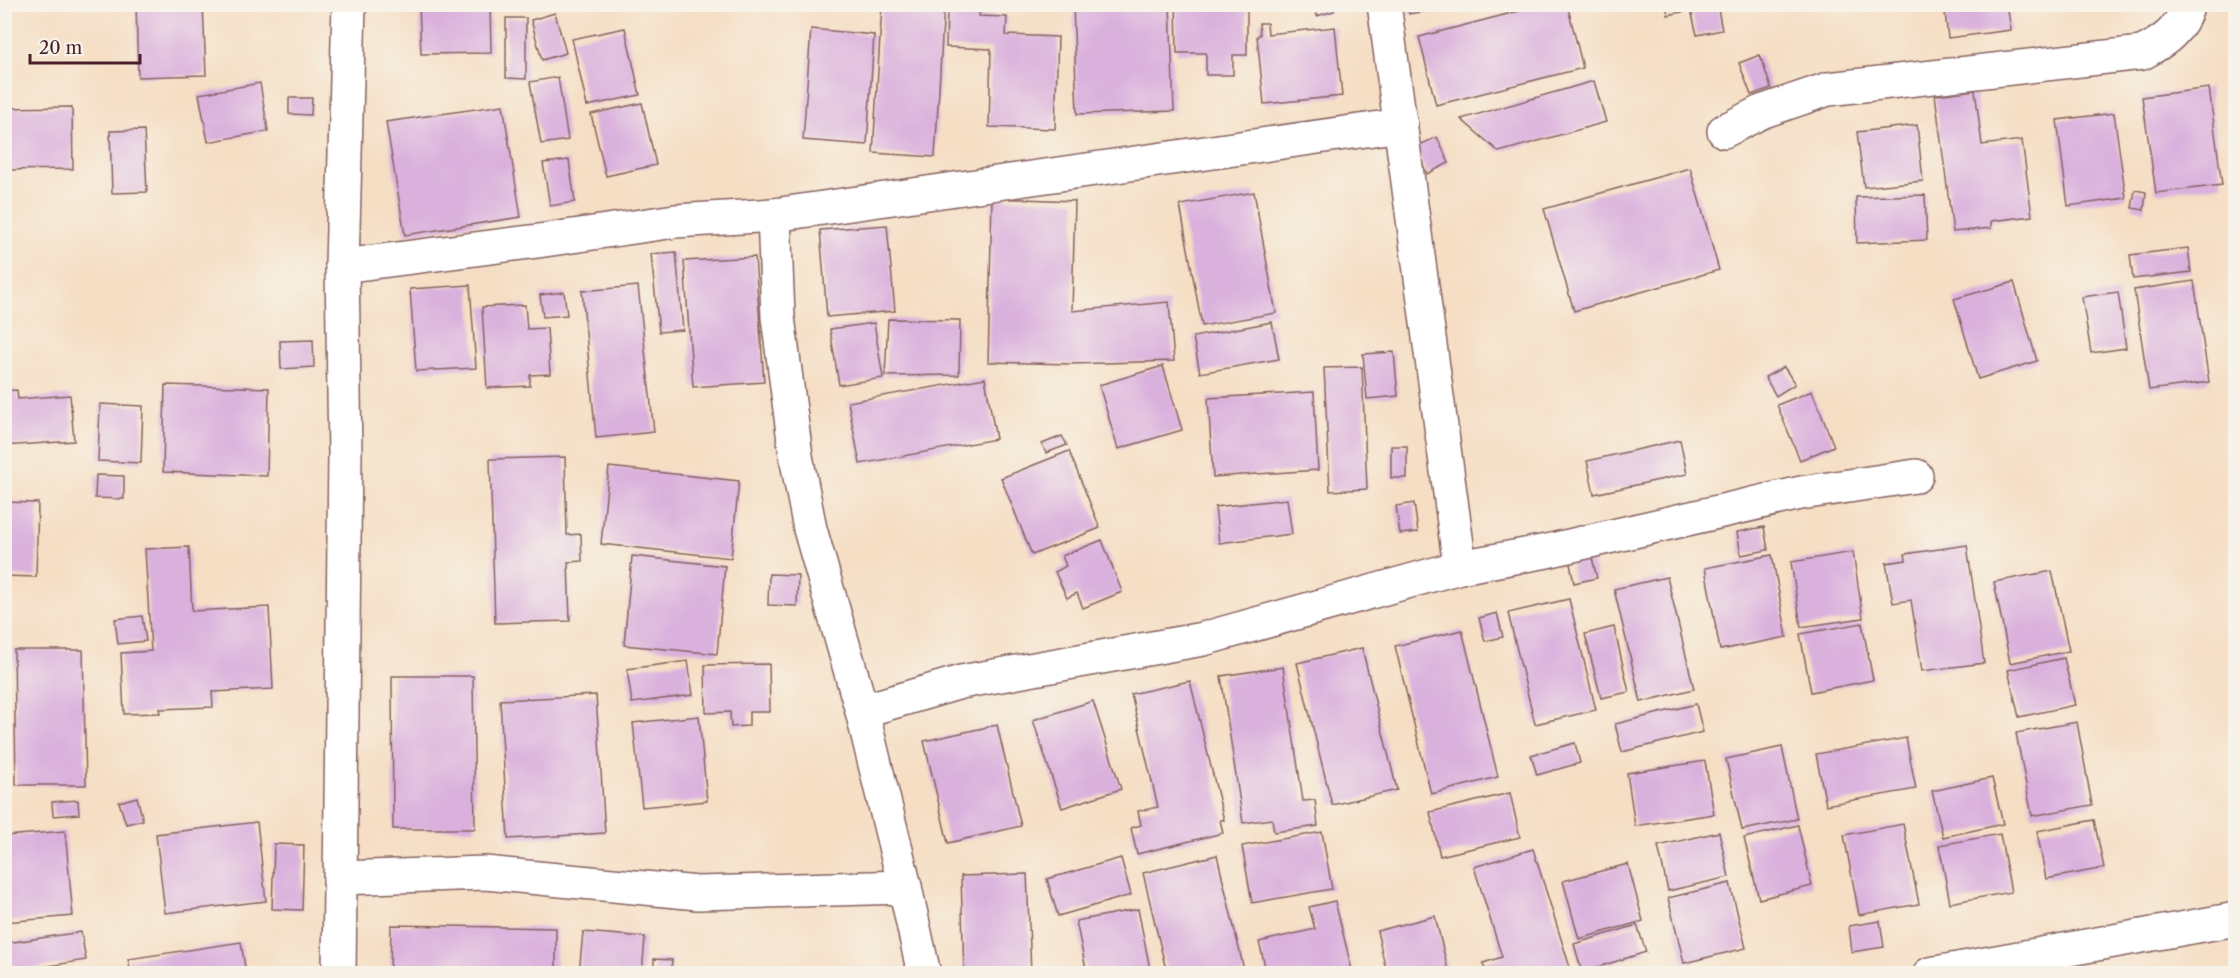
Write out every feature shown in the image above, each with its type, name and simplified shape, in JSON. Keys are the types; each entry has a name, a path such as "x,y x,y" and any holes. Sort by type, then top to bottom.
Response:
{"street":[{"path":"339,974 345,454 342,266 349,4"},
{"path":"1384,4 1460,567"},
{"path":"1724,131 1761,112 1828,89 2142,53 2162,43 2186,12 2213,4"},
{"path":"342,266 675,221 774,215 1401,125"},
{"path":"774,215 778,317 796,456 810,529 862,711 924,974"},
{"path":"862,711 961,682 1203,639 1460,567 1547,551 1801,493 1916,476"},
{"path":"340,878 485,873 698,893 905,887"},
{"path":"1930,974 2235,919"}],"building":[{"path":"136,4 203,4 206,75 138,77"},
{"path":"419,4 490,4 491,53 421,54"},
{"path":"882,4 944,4 935,157 873,153"},
{"path":"947,4 1014,4 1014,8 980,7 979,16 1007,17 1006,35 1058,37 1055,129 989,127 991,49 946,47"},
{"path":"1073,4 1170,4 1174,111 1077,114"},
{"path":"1176,4 1247,4 1247,55 1233,55 1233,75 1206,75 1206,53 1177,53"},
{"path":"1314,4 1333,4 1334,11 1317,16"},
{"path":"1408,4 1456,4 1456,6 1409,14"},
{"path":"1546,4 1567,4 1583,68 1436,105 1419,37"},
{"path":"1666,4 1717,4 1722,30 1697,35 1691,10 1668,15"},
{"path":"1944,4 2007,4 2011,30 1948,38"},
{"path":"555,13 566,53 542,60 531,20"},
{"path":"506,18 526,18 526,79 506,78"},
{"path":"1259,23 1267,23 1268,34 1335,27 1342,96 1264,104 1257,36 1260,35"},
{"path":"625,28 640,95 587,106 572,39"},
{"path":"811,29 874,35 867,145 803,140"},
{"path":"1760,55 1771,88 1751,95 1739,63"},
{"path":"558,77 568,140 541,144 530,82"},
{"path":"1594,81 1606,122 1499,152 1461,119"},
{"path":"260,83 268,131 208,142 199,94"},
{"path":"2209,88 2222,185 2156,193 2142,97"},
{"path":"1975,90 1982,145 2022,140 2032,216 1991,221 1991,228 1953,232 1935,95"},
{"path":"289,98 312,98 311,115 289,114"},
{"path":"642,103 656,165 606,176 591,114"},
{"path":"503,105 521,217 405,235 386,122"},
{"path":"72,107 73,169 4,170 4,108"},
{"path":"2114,113 2126,198 2068,206 2057,120"},
{"path":"1917,125 1923,181 1864,187 1857,132"},
{"path":"144,130 147,192 112,193 110,131"},
{"path":"1437,137 1449,163 1427,174 1415,147"},
{"path":"569,160 575,202 550,206 543,163"},
{"path":"1690,168 1719,270 1574,311 1544,209"},
{"path":"2135,190 2146,192 2144,210 2132,208"},
{"path":"1254,192 1276,313 1202,326 1180,205"},
{"path":"1925,195 1927,240 1857,243 1856,197"},
{"path":"992,198 1075,201 1072,311 1169,302 1174,361 1070,364 988,362"},
{"path":"887,225 895,311 827,317 820,230"},
{"path":"2188,248 2191,272 2133,279 2130,255"},
{"path":"676,252 683,330 659,332 651,254"},
{"path":"755,257 764,382 693,387 684,261"},
{"path":"2194,281 2209,382 2149,390 2134,290"},
{"path":"2014,282 2037,361 1978,379 1954,299"},
{"path":"470,285 476,368 416,371 410,289"},
{"path":"638,286 654,432 596,438 582,291"},
{"path":"564,292 567,315 543,317 540,295"},
{"path":"2118,292 2126,348 2091,353 2082,297"},
{"path":"525,305 527,329 547,328 550,374 530,375 530,386 487,388 482,307"},
{"path":"888,319 960,320 959,375 885,376"},
{"path":"1272,322 1279,359 1200,373 1193,337"},
{"path":"874,323 883,378 839,385 830,329"},
{"path":"313,340 314,367 281,369 280,341"},
{"path":"1394,352 1398,396 1367,399 1363,354"},
{"path":"1163,366 1182,430 1118,449 1099,385"},
{"path":"1362,367 1367,489 1330,491 1324,368"},
{"path":"1784,367 1795,384 1776,396 1765,377"},
{"path":"985,378 996,439 860,464 848,402"},
{"path":"165,385 269,388 267,476 163,472"},
{"path":"17,390 18,399 70,395 74,441 4,446 4,391"},
{"path":"1812,391 1834,446 1800,460 1777,405"},
{"path":"1314,392 1318,470 1213,477 1208,398"},
{"path":"100,404 143,406 141,463 98,461"},
{"path":"1062,436 1067,445 1046,453 1042,444"},
{"path":"1680,440 1687,474 1594,494 1587,461"},
{"path":"1391,446 1407,446 1407,478 1391,478"},
{"path":"1069,451 1100,528 1032,555 1001,478"},
{"path":"565,457 567,535 581,534 582,561 568,562 570,621 495,623 490,459"},
{"path":"609,467 739,481 731,558 601,544"},
{"path":"96,475 124,476 124,499 95,498"},
{"path":"1287,499 1292,534 1219,543 1215,507"},
{"path":"4,502 38,503 36,577 4,576"},
{"path":"1414,503 1418,532 1400,534 1396,506"},
{"path":"1764,527 1768,550 1741,555 1737,532"},
{"path":"1102,540 1122,592 1083,608 1077,593 1067,598 1055,572 1066,566 1062,556"},
{"path":"1967,545 1984,663 1922,671 1911,600 1893,603 1886,563 1906,560 1905,554"},
{"path":"189,547 192,611 269,607 273,689 212,692 213,707 159,709 160,713 124,714 121,653 151,651 145,549"},
{"path":"1853,552 1863,618 1801,627 1791,562"},
{"path":"1591,554 1597,578 1574,583 1569,559"},
{"path":"1772,555 1787,637 1720,650 1705,568"},
{"path":"632,556 725,566 717,654 624,645"},
{"path":"2052,571 2069,651 2010,663 1994,582"},
{"path":"769,574 798,575 797,606 768,605"},
{"path":"1667,577 1694,689 1641,702 1614,589"},
{"path":"1569,599 1596,710 1535,724 1508,613"},
{"path":"1497,613 1503,637 1485,641 1479,618"},
{"path":"142,616 146,641 118,644 115,619"},
{"path":"1862,623 1873,680 1811,692 1800,634"},
{"path":"1614,627 1629,692 1601,698 1585,634"},
{"path":"1462,630 1498,777 1431,794 1395,646"},
{"path":"1362,648 1397,790 1332,805 1297,663"},
{"path":"14,650 83,650 86,785 16,785"},
{"path":"2064,658 2075,705 2019,717 2008,670"},
{"path":"688,661 693,695 632,703 627,669"},
{"path":"769,664 770,712 749,712 749,726 731,727 730,712 706,713 705,665"},
{"path":"1283,667 1303,801 1315,800 1318,826 1274,832 1272,819 1243,823 1221,676"},
{"path":"392,676 473,676 475,829 393,829"},
{"path":"1190,681 1224,820 1220,820 1223,833 1137,854 1131,828 1141,825 1138,811 1158,807 1131,694"},
{"path":"596,695 605,833 508,839 500,700"},
{"path":"1093,701 1121,789 1062,808 1033,720"},
{"path":"1696,704 1703,732 1622,752 1615,724"},
{"path":"699,716 707,801 642,807 633,723"},
{"path":"2077,722 2092,805 2032,816 2016,733"},
{"path":"997,725 1021,826 948,843 924,741"},
{"path":"1906,738 1916,789 1826,805 1816,754"},
{"path":"1575,743 1580,763 1537,775 1531,755"},
{"path":"1782,747 1797,819 1742,830 1726,759"},
{"path":"1705,761 1714,814 1635,826 1627,773"},
{"path":"1992,778 2003,824 1943,837 1932,791"},
{"path":"1510,793 1520,837 1440,856 1430,812"},
{"path":"137,797 143,820 126,824 119,802"},
{"path":"78,800 79,814 53,816 52,802"},
{"path":"2094,820 2104,868 2046,879 2037,831"},
{"path":"257,822 266,901 165,913 156,834"},
{"path":"1903,824 1919,904 1859,915 1844,835"},
{"path":"1798,825 1812,886 1759,899 1744,838"},
{"path":"65,831 73,916 5,922 5,836"},
{"path":"1322,832 1332,889 1252,903 1242,846"},
{"path":"1719,832 1729,877 1668,891 1658,846"},
{"path":"2000,834 2011,892 1950,903 1939,845"},
{"path":"274,844 304,845 302,910 272,909"},
{"path":"1533,849 1572,974 1486,974 1483,963 1502,957 1474,867"},
{"path":"1217,855 1245,974 1167,974 1143,873"},
{"path":"1121,858 1131,895 1058,916 1047,879"},
{"path":"1628,864 1643,921 1579,939 1563,881"},
{"path":"1027,874 1031,974 964,974 961,876"},
{"path":"1730,883 1746,948 1684,963 1668,898"},
{"path":"1335,901 1353,974 1267,974 1259,942 1315,929 1309,907"},
{"path":"1138,909 1151,974 1087,974 1076,921"},
{"path":"1435,916 1449,974 1387,974 1377,931"},
{"path":"1880,921 1884,947 1852,952 1849,926"},
{"path":"391,925 556,928 556,974 390,974"},
{"path":"1637,925 1646,952 1582,972 1574,944"},
{"path":"81,932 86,960 12,972 7,943"},
{"path":"583,932 645,937 642,974 579,974"},
{"path":"241,942 246,974 131,974 128,959"},
{"path":"654,959 672,960 671,974 654,974"}]}
